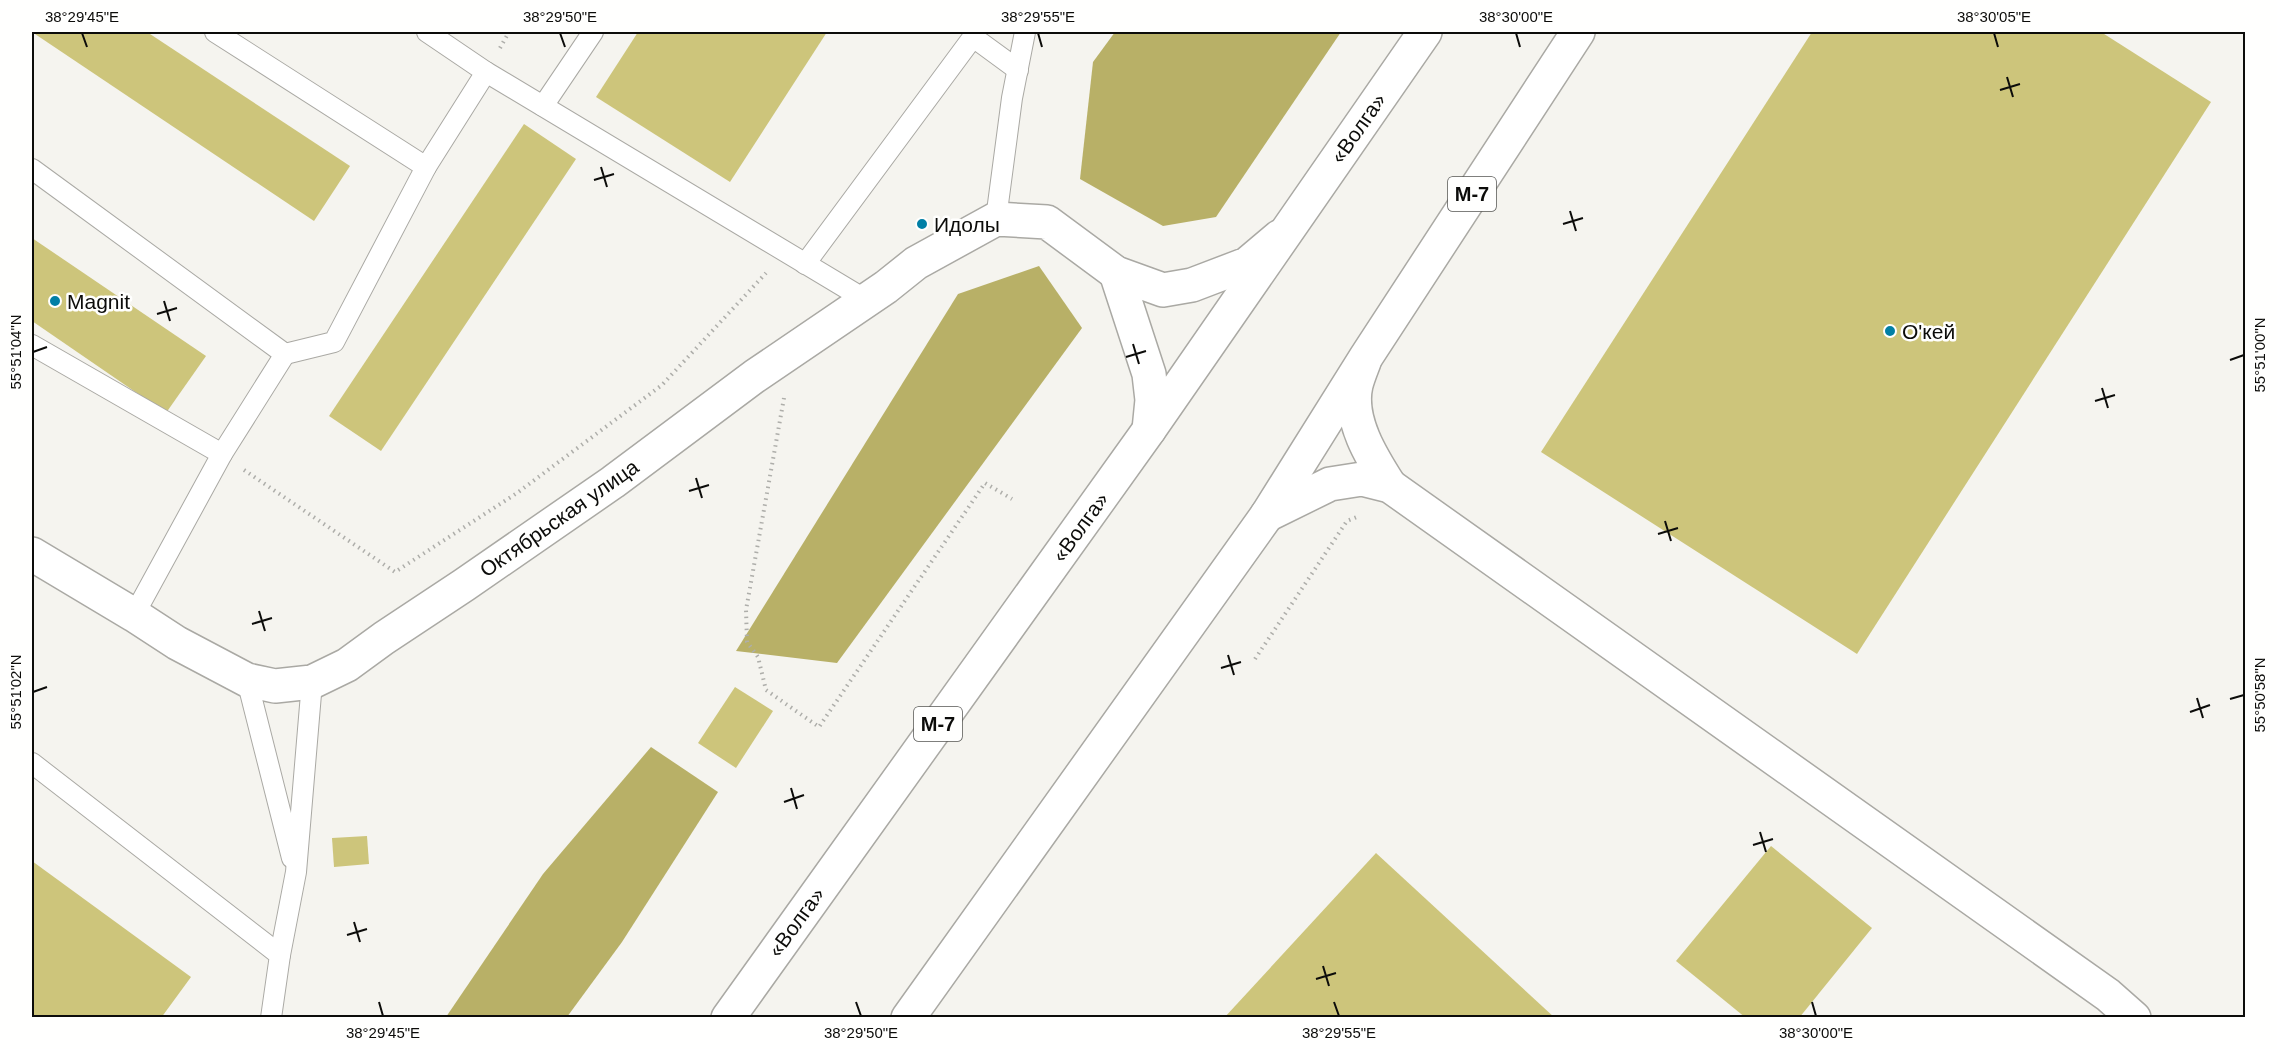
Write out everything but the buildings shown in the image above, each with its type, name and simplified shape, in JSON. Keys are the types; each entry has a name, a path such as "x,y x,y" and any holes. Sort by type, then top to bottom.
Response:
{"main road":[{"name":"«Волга»","path":"728,1017 1149,430 1425,32"},
{"name":"М-7","path":"908,1017 1267,515 1366,357 1578,32"},
{"path":"996,219 1047,222 1116,273 1163,290 1192,285 1247,264 1284,234"},
{"name":"Октябрьская улица","path":"32,554 177,643 247,680 275,686 312,682 347,665 613,482 755,376 916,263 996,219"},
{"path":"1116,273 1149,374 1152,400 1149,430"},
{"path":"1366,357 1356,386 1355,403 1359,424 1374,462 1390,486 2108,995 2134,1017"},
{"path":"1267,515 1330,484 1362,479 1390,486"}],"lane":[{"path":"215,32 426,167"},
{"path":"427,32 486,72 866,300"},
{"path":"543,106 593,32"},
{"path":"996,219 1022,33"},
{"path":"805,264 973,37 1018,70"},
{"path":"134,615 222,454 285,354 334,342 426,167 486,72"},
{"path":"32,168 285,354"},
{"path":"32,345 222,454"},
{"path":"247,680 296,872"},
{"path":"271,1017 296,872 312,682"},
{"path":"32,763 280,955"}],"path":[{"path":"222,454 395,572 517,493 662,385 785,252"},
{"path":"792,350 746,610 747,642 758,657 766,690 819,728 985,483 1012,500"},
{"path":"1255,659 1347,521 1367,512"}],"shaded area":[{"path":"1115,32 1341,32 1216,217 1163,226 1080,179 1093,62"},
{"path":"1039,266 1082,328 837,663 736,651 958,294"},
{"path":"651,747 718,792 622,942 567,1017 446,1017 543,874"}],"place":[{"name":"Идолы","path":"922,224"},
{"name":"Magnit","path":"55,301"},
{"name":"О'кей","path":"1890,331"}]}
